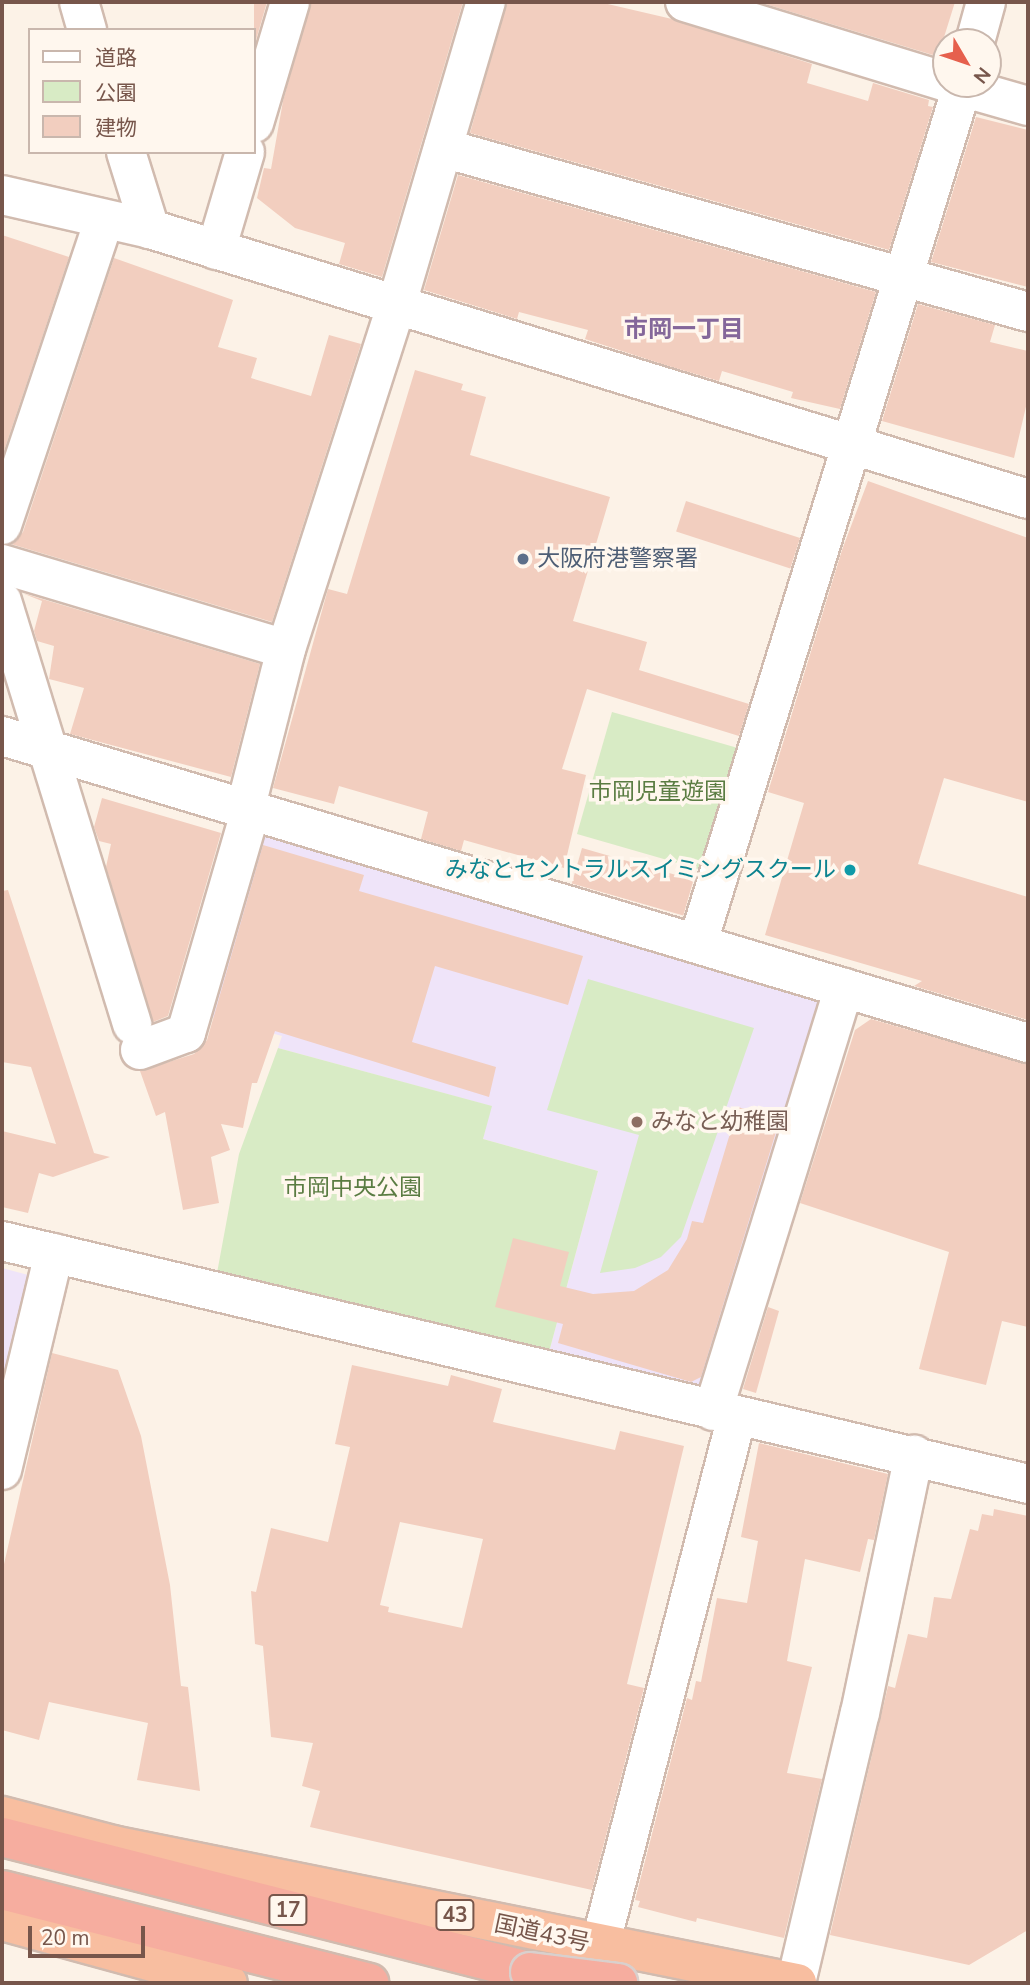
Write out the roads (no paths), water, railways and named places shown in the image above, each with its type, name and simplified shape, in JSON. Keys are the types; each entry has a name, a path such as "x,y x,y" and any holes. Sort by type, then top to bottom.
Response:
{"highway":[{"name":"43","path":"2,1803 113,1845"},
{"name":"国道43号","path":"2,1816 113,1845 600,1946 796,1983"},
{"name":"17","path":"2,1837 574,1983"},
{"name":"17","path":"2,1890 369,1983"},
{"path":"2,1921 70,1942 228,1983"},
{"path":"2,1929 70,1942"},
{"path":"530,1972 618,1983"}],"street":[{"path":"79,2 86,28"},
{"path":"256,116 290,2"},
{"path":"2,601 44,748 136,1037 186,1033 247,811 286,649 397,307 486,2"},
{"path":"685,2 932,77"},
{"path":"979,28 986,2"},
{"path":"698,942 904,278 951,98"},
{"path":"1001,98 1028,106"},
{"path":"443,148 1028,312"},
{"path":"127,154 150,229"},
{"path":"216,250 244,154"},
{"path":"2,195 150,229 1028,499"},
{"path":"2,526 104,220"},
{"path":"2,564 286,649"},
{"path":"2,736 1028,1042"},
{"path":"600,1946 725,1413 844,988"},
{"path":"2,1241 1028,1484"},
{"path":"2,1470 54,1253"},
{"path":"796,1983 860,1713 914,1455"}],"place":[{"name":"大阪府港警察署","path":"523,559"},
{"name":"みなとセントラルスイミングスクール","path":"850,870"},
{"name":"みなと幼稚園","path":"637,1122"}],"district":[{"name":"市岡一丁目","path":"684,330"}],"park label":[{"name":"市岡児童遊園","path":"658,792"},
{"name":"市岡中央公園","path":"353,1188"}]}
